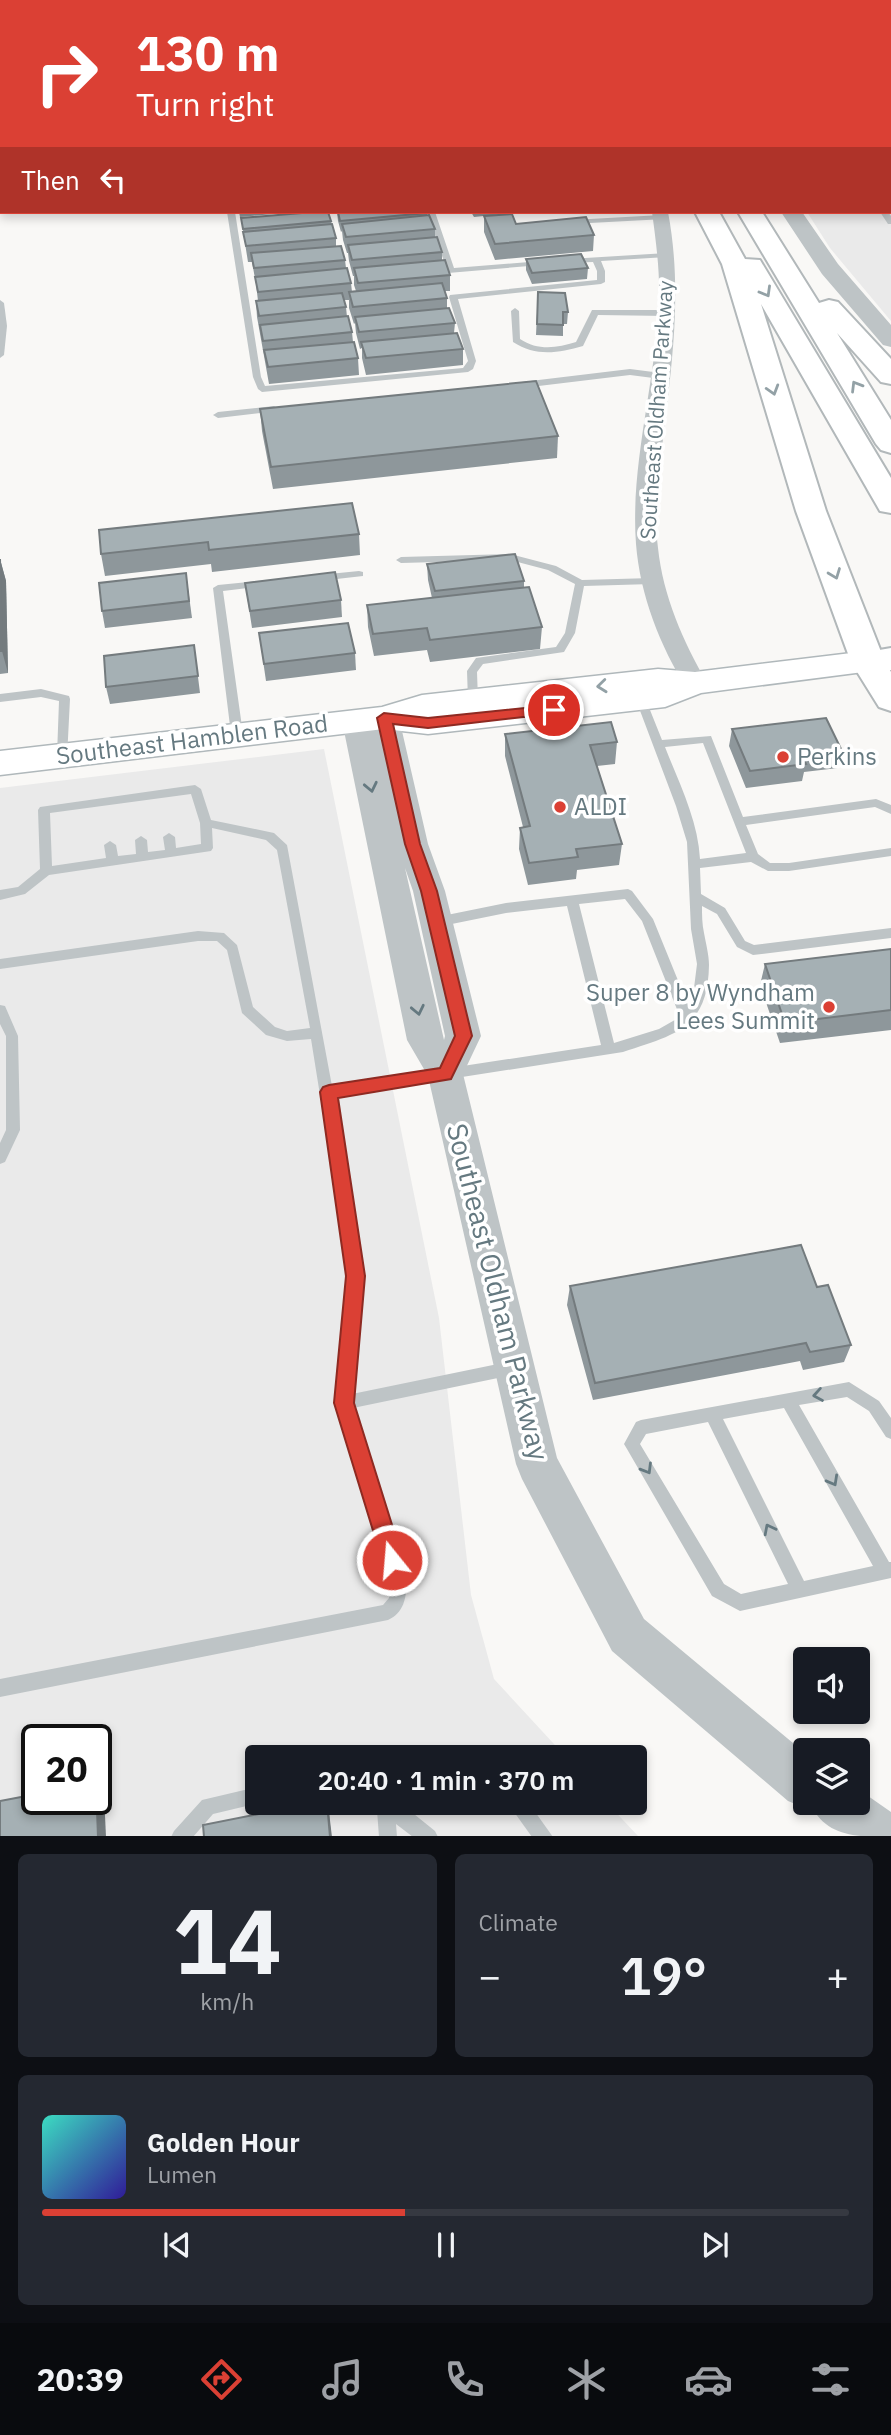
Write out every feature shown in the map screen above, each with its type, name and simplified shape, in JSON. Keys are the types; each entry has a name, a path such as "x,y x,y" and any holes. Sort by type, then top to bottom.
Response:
{"highway":[{"path":"708,214 734,264 811,511 879,660 891,699"},
{"path":"720,214 891,504"},
{"path":"751,214 891,444"},
{"path":"763,214 787,253 821,298 891,376"}],"main road":[{"name":"Southeast Hamblen Road","path":"0,763 370,719 422,706 473,700 658,680 695,683 879,660"},
{"name":"Southeast Hamblen Road","path":"370,719 428,723 641,700 665,696 695,683"}],"street":[{"name":"Southeast Oldham Parkway","path":"661,214 667,255 667,313 646,521 652,581 683,662 695,683"},
{"path":"792,214 830,269 891,341"},
{"path":"370,719 429,891 463,1036 445,1074"},
{"name":"Southeast Oldham Parkway","path":"370,719 425,1040 445,1074 537,1464 628,1635 793,1774"},
{"path":"854,1815 886,1836"}],"lane":[{"path":"231,214 258,385 262,389 270,390 470,368 472,361 453,297 601,282 601,269 596,259"},
{"path":"432,214 451,271"},
{"path":"560,224 661,214"},
{"path":"437,272 667,255"},
{"path":"243,289 257,287"},
{"path":"0,303 4,326 0,355"},
{"path":"515,311 516,340 528,350 561,350 580,344 595,312 667,313"},
{"path":"516,385 630,372 661,376"},
{"path":"218,415 286,408"},
{"path":"401,560 510,557 552,568 580,583 652,581"},
{"path":"308,579 359,574"},
{"path":"237,734 218,588 270,583"},
{"path":"473,700 472,671 480,661 560,650 570,633 580,583"},
{"path":"0,698 41,693 65,699 63,755"},
{"path":"329,1092 609,1049 664,1033 687,1019 699,996 703,964 697,929 693,842 641,700"},
{"path":"658,744 707,739 753,857 768,867 789,867 891,852"},
{"path":"0,895 21,891 46,871 207,848 206,823 195,789 165,798 44,810 46,871"},
{"path":"739,822 876,803 891,810"},
{"path":"0,1688 388,1612 397,1601 399,1582 344,1403 356,1276 329,1092 283,848 270,836 206,823"},
{"path":"169,837 171,853"},
{"path":"141,841 142,857"},
{"path":"110,845 113,862"},
{"path":"694,864 753,857"},
{"path":"437,922 506,908 628,894 647,919 687,1019"},
{"path":"696,897 721,911 741,944 752,950 891,933"},
{"path":"572,901 609,1049"},
{"path":"0,964 198,936 219,936 233,948 247,1009 271,1031 287,1036 317,1033"},
{"path":"0,1010 12,1036 13,1130 0,1158"},
{"path":"344,1403 514,1367"},
{"path":"788,1400 888,1571 740,1603 718,1590 632,1444 641,1427 788,1400 849,1389 874,1405 891,1432"},
{"path":"712,1414 800,1590"},
{"path":"180,1836 208,1806 245,1798"},
{"path":"386,1815 388,1836"},
{"path":"401,1815 429,1836"},
{"path":"527,1815 544,1836"}],"shaded area":[{"path":"808,214 891,214 891,321 830,248"},
{"path":"324,749 439,1318 471,1595 494,1679 555,1745 245,1745 245,1815 618,1815 638,1836 0,1836 0,788"}],"building":[{"path":"329,214 331,221 243,229 241,218"},
{"path":"338,214 416,214 340,221"},
{"path":"512,214 516,224 586,217 594,235 495,244 484,216"},
{"path":"429,215 435,229 346,237 342,224"},
{"path":"332,224 336,238 246,246 243,232"},
{"path":"437,237 442,252 352,260 348,245"},
{"path":"341,246 345,260 254,268 251,253"},
{"path":"581,254 588,268 532,273 526,259"},
{"path":"445,260 450,275 358,283 354,268"},
{"path":"347,268 351,283 258,292 255,277"},
{"path":"442,283 447,298 353,307 349,292"},
{"path":"538,292 565,293 568,312 563,312 563,325 537,324"},
{"path":"342,293 346,307 259,316 256,301"},
{"path":"449,308 455,323 359,332 355,317"},
{"path":"348,316 352,332 263,341 260,325"},
{"path":"457,333 463,349 366,358 361,342"},
{"path":"354,342 358,358 268,367 264,350"},
{"path":"536,381 558,436 271,467 260,409"},
{"path":"352,503 359,534 209,550 208,542 101,554 99,530"},
{"path":"515,554 524,581 435,591 427,564"},
{"path":"0,559 2,651 0,651"},
{"path":"335,572 341,600 250,611 245,583"},
{"path":"186,573 189,601 102,611 99,583"},
{"path":"529,587 542,627 430,640 427,628 373,634 367,605"},
{"path":"348,623 355,653 264,664 259,633"},
{"path":"194,645 198,676 106,687 104,656"},
{"path":"826,718 842,751 802,756 806,764 750,771 732,729"},
{"name":"ALDI","path":"611,722 617,742 590,745 622,844 576,849 578,857 529,863 520,828 530,826 505,734"},
{"name":"Super 8 by Wyndham Lees Summit","path":"891,949 891,1010 785,1023 765,964"},
{"path":"801,1245 817,1287 828,1285 851,1345 810,1352 806,1343 595,1383 570,1286"},
{"path":"21,1797 21,1815 97,1815 98,1836 0,1836 0,1801"},
{"path":"253,1815 328,1815 330,1836 204,1836 203,1825"}],"place":[{"name":"Perkins","path":"783,757"},
{"name":"ALDI","path":"560,807"},
{"name":"Super 8 by Wyndham Lees Summit","path":"829,1007"}],"route":[{"path":"392,1560 344,1403 356,1276 329,1092 445,1074 463,1036 429,891 412,844 384,718 428,723 554,710"}]}
